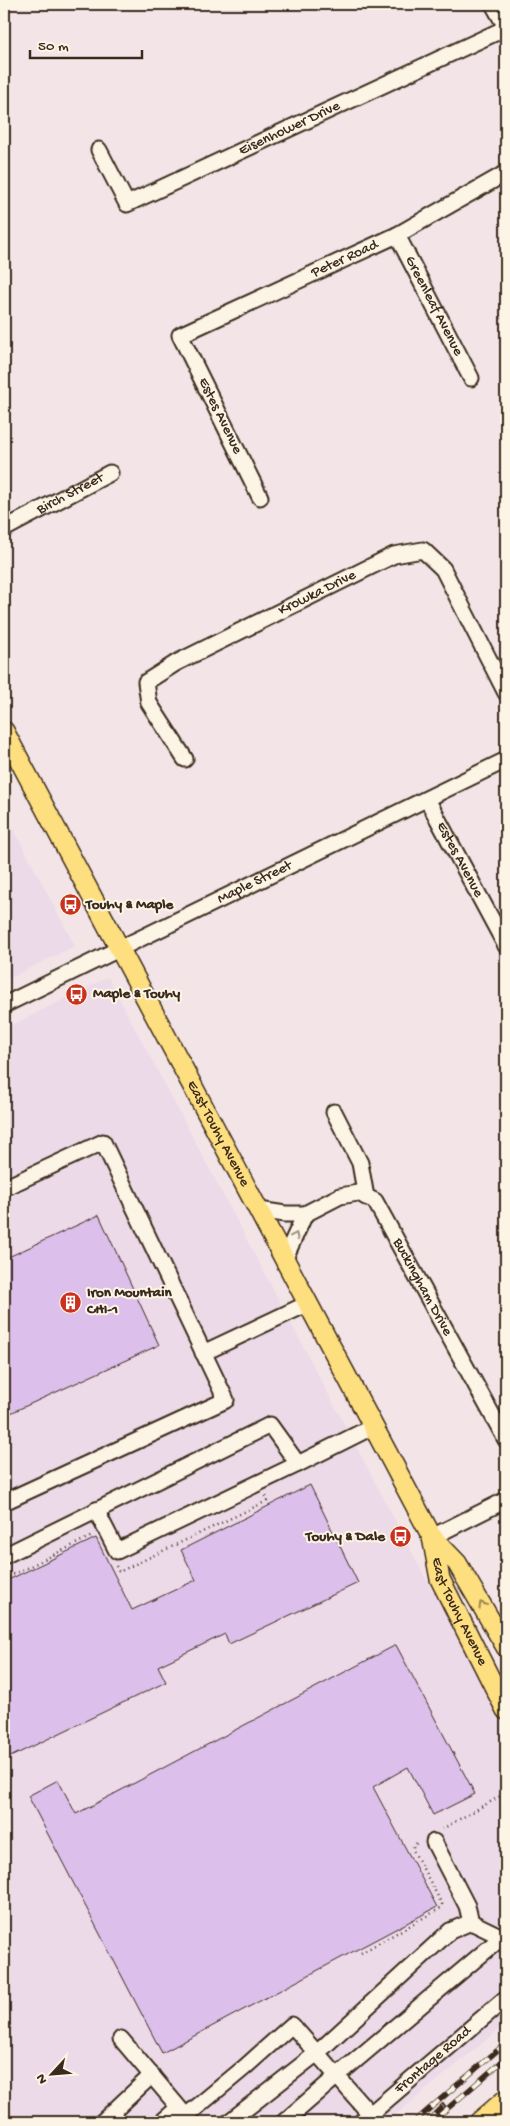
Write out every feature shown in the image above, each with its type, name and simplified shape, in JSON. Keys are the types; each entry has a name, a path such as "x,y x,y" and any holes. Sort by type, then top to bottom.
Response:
{"main road":[{"name":"East Touhy Avenue","path":"4,731 432,1537 457,1563 506,1645"},
{"name":"East Touhy Avenue","path":"432,1537 440,1579 506,1710"},
{"path":"479,2122 506,2099"}],"street":[{"path":"493,4 506,27"},
{"name":"Eisenhower Drive","path":"99,150 127,204 506,27"},
{"name":"Peter Road","path":"180,336 397,235 506,173"},
{"name":"Greenleaf Avenue","path":"397,235 471,378"},
{"name":"Estes Avenue","path":"180,336 260,497"},
{"name":"Birch Street","path":"4,529 110,473"},
{"name":"Krowka Drive","path":"185,759 149,703 146,682 176,663 394,555 407,552 423,550 443,569 506,693"},
{"name":"Maple Street","path":"4,1005 506,760"},
{"name":"Estes Avenue","path":"427,799 506,946"},
{"path":"334,1112 360,1163 366,1197"},
{"path":"4,1188 103,1142 226,1400 4,1502"},
{"path":"259,1210 285,1214 305,1214 340,1196 358,1192 366,1197"},
{"name":"Buckingham Drive","path":"366,1197 375,1201 506,1440"},
{"path":"285,1258 305,1214"},
{"path":"203,1353 309,1303"},
{"path":"4,1556 270,1425 298,1464"},
{"path":"96,1510 117,1551 374,1426"},
{"path":"432,1537 506,1500"},
{"path":"434,1842 467,1906 471,1922"},
{"path":"228,2122 317,2053 450,1931 471,1922 504,1937 284,2122"},
{"name":"Frontage Road","path":"366,2118 506,1998"},
{"path":"162,2122 185,2115 245,2067 292,2025 337,2076 366,2118"},
{"path":"122,2039 185,2115"},
{"path":"102,2122 152,2076"}],"shaded area":[{"path":"4,811 75,946 4,981"},
{"path":"108,977 506,1730 506,2024 387,2122 4,2122 4,1029"}],"building":[{"name":"Iron Mountain CHI-1","path":"99,1215 159,1345 4,1416 4,1259"},
{"path":"310,1485 358,1583 229,1644 225,1634 158,1666 166,1682 4,1760 4,1582 96,1538 132,1610 196,1580 181,1550"},
{"path":"396,1645 475,1794 433,1815 408,1767 373,1787 437,1907 162,2053 28,1796 58,1780 76,1814"}],"railway":[{"path":"414,2122 506,2043"},
{"path":"440,2115 506,2058"},
{"path":"427,2122 443,2106"}],"place":[{"name":"Touhy & Maple","path":"70,905"},
{"name":"Maple & Touhy","path":"77,994"},
{"name":"Iron Mountain CHI-1","path":"71,1302"},
{"name":"Touhy & Dale","path":"401,1537"}]}
